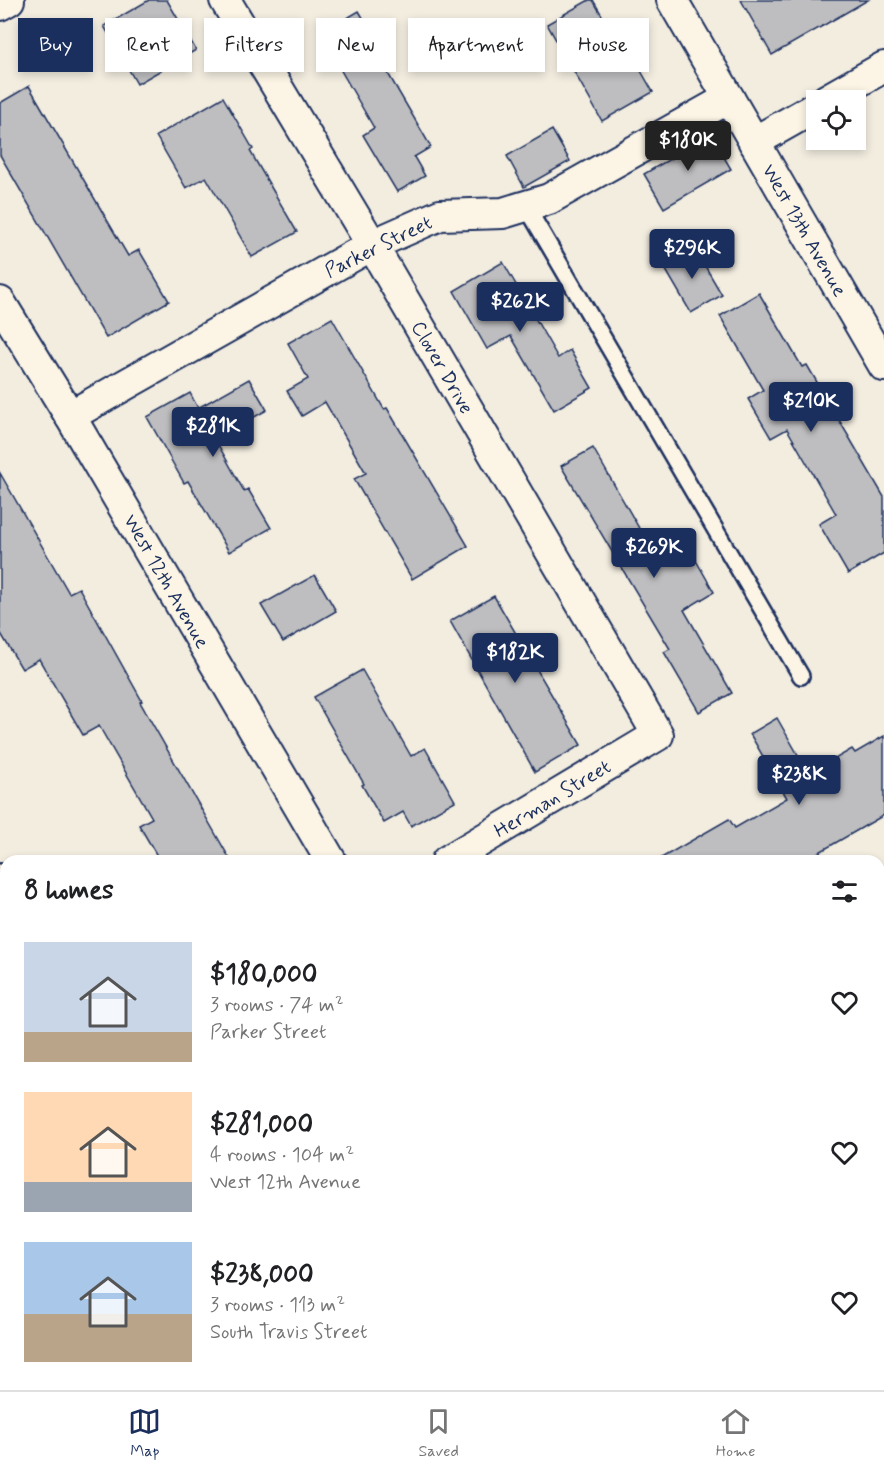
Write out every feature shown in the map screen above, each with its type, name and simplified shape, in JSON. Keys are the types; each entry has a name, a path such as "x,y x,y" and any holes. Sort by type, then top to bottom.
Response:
{"street":[{"path":"0,5 9,0"},
{"name":"Clover Drive","path":"225,0 372,245 658,735"},
{"name":"West 13th Avenue","path":"672,0 754,142 877,336 884,366"},
{"path":"844,90 884,67"},
{"name":"Parker Street","path":"70,416 372,245 440,215 503,213 549,200 729,98"},
{"path":"754,142 806,112"},
{"name":"West 12th Avenue","path":"0,302 70,416 327,855"},
{"name":"Herman Street","path":"457,855 658,735"}],"lane":[{"path":"526,206 801,676"}],"building":[{"path":"149,0 167,0 177,18 118,18"},
{"path":"589,0 593,0 604,18 558,18"},
{"path":"741,0 868,0 772,55"},
{"path":"359,11 363,18 347,18"},
{"path":"557,18 557,42 547,24"},
{"path":"130,72 158,72 137,84"},
{"path":"342,72 387,72 431,147 414,157 425,176 397,192 363,135 374,128"},
{"path":"574,72 642,72 653,92 602,121"},
{"path":"29,86 128,256 139,250 169,301 106,338 0,155 0,103"},
{"path":"223,97 253,149 250,151 297,232 252,257 206,177 186,188 156,136"},
{"path":"552,130 570,161 524,187 507,156"},
{"path":"711,135 731,169 664,208 644,174"},
{"path":"694,247 722,295 691,313 663,265"},
{"path":"503,262 558,358 570,350 592,388 554,410 511,336 487,349 454,291"},
{"path":"759,293 802,367 807,365 884,497 884,553 848,574 819,524 836,514 787,429 771,438 748,399 763,390 720,316"},
{"path":"332,318 384,409 387,408 468,546 412,579 354,479 366,473 325,402 302,416 287,391 308,379 288,343"},
{"path":"249,379 267,410 215,439 244,491 248,489 271,528 229,552 188,481 184,483 147,417 190,393 198,408"},
{"path":"593,448 647,542 657,536 668,554 686,543 714,592 684,610 732,693 699,712 664,652 670,649 561,466"},
{"path":"0,473 69,593 79,588 142,701 140,702 228,855 156,855 139,825 152,818 99,726 83,735 39,659 22,669 0,632"},
{"path":"315,575 336,611 283,642 261,605"},
{"path":"494,596 581,745 535,772 450,621"},
{"path":"362,670 411,756 425,748 455,801 411,826 403,812 384,823 314,697"},
{"path":"777,718 809,774 852,749 855,753 884,736 884,815 814,855 666,855 729,819 735,828 787,798 750,734"}]}
